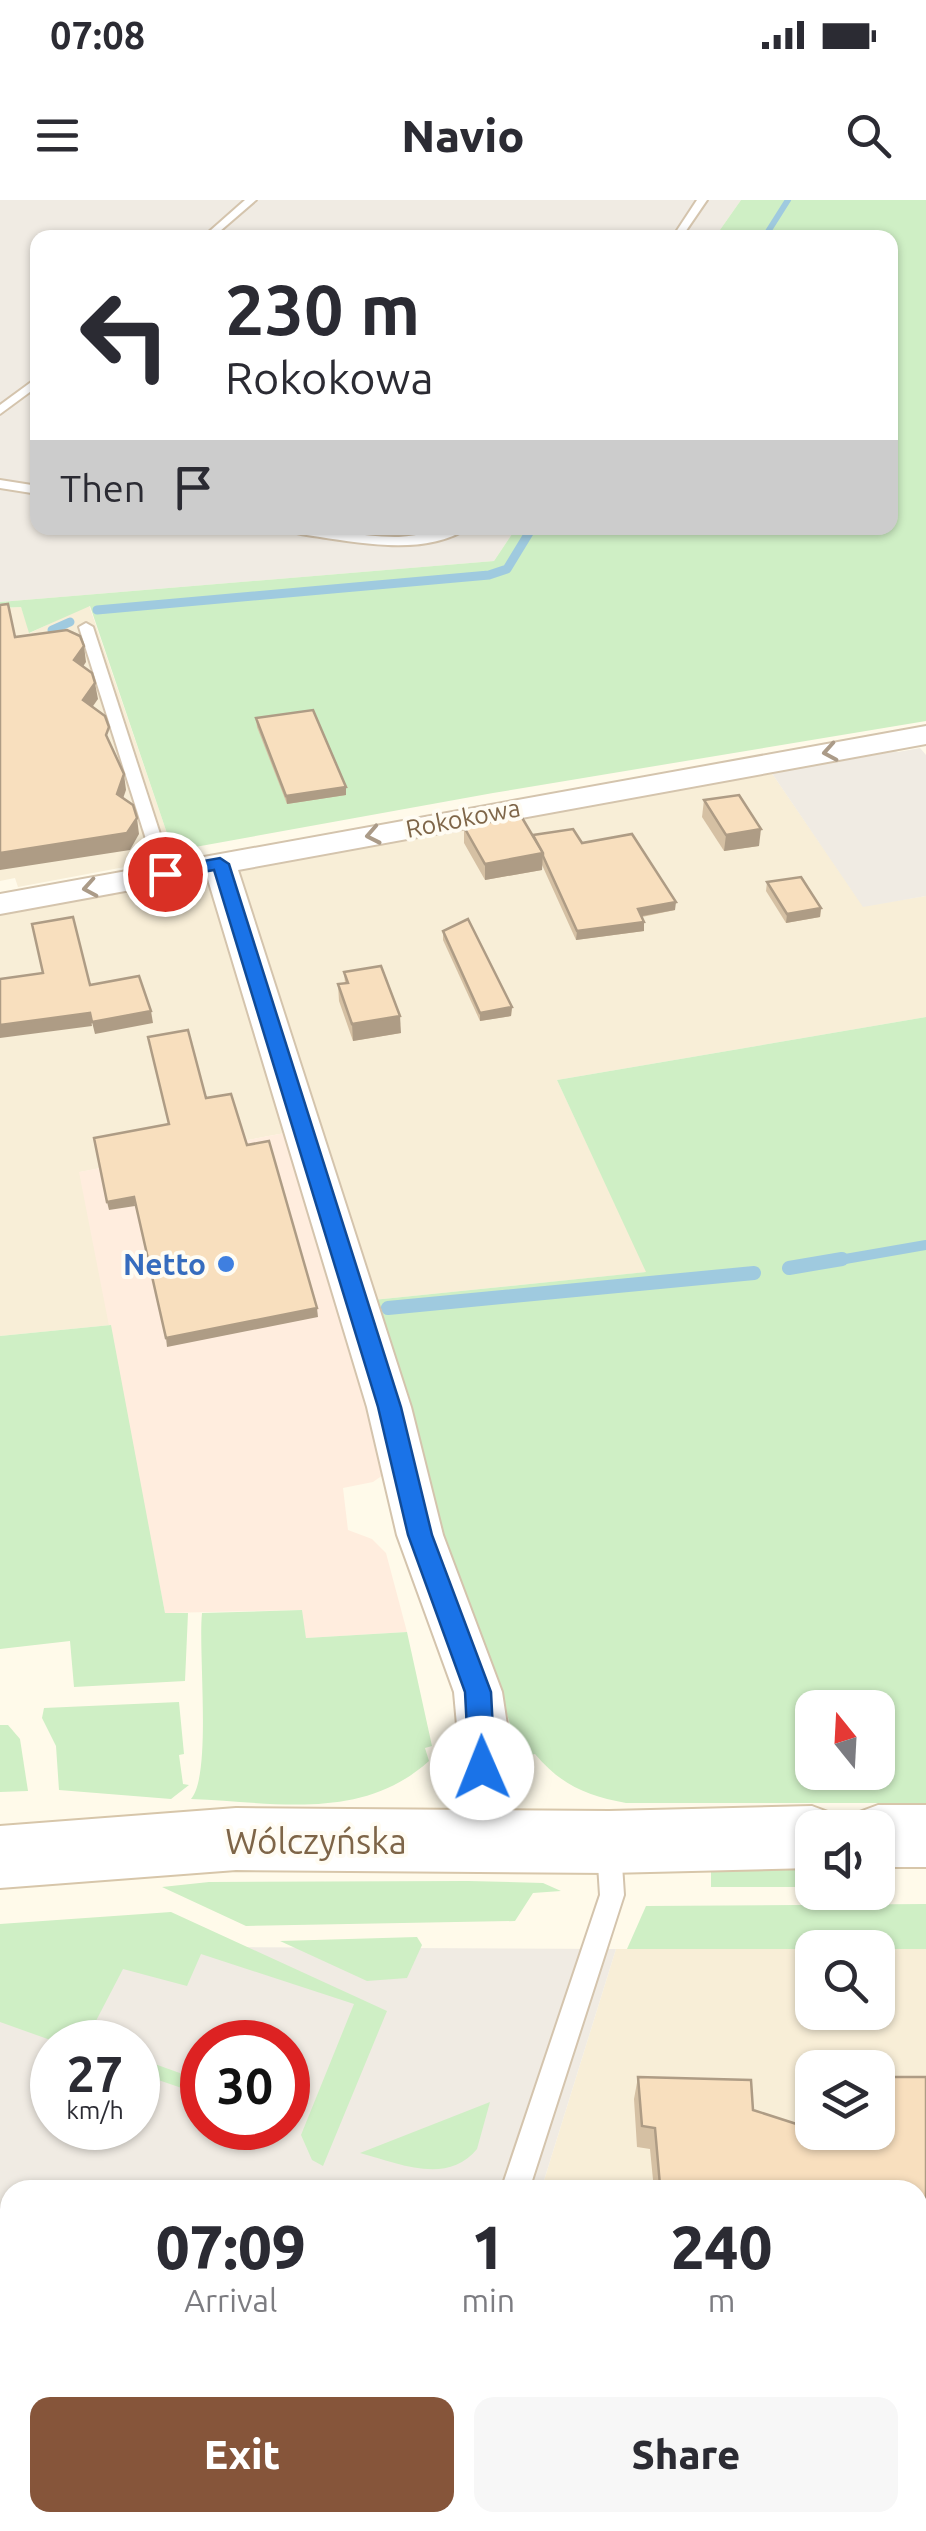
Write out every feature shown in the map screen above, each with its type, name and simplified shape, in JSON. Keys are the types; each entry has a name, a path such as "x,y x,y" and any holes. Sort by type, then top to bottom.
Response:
{"main road":[{"path":"895,1836 926,1836"},
{"name":"Wólczyńska","path":"0,1856 236,1838 609,1842 795,1837"}],"street":[{"name":"Rokokowa","path":"0,904 926,735"},
{"path":"220,864 389,1407 420,1535 478,1692 482,1725 480,1841"}],"lane":[{"path":"215,230 251,200"},
{"path":"681,230 702,200"},
{"path":"0,411 30,387"},
{"path":"0,484 30,489"},
{"path":"348,535 408,542 445,535"},
{"path":"86,627 165,874"},
{"path":"518,2180 612,1895 609,1842"}],"shaded area":[{"path":"0,200 741,200 720,230 30,230 30,535 511,535 494,561 0,602"},
{"path":"89,605 173,851 144,857 146,863 18,887 15,878 0,881 0,608 21,607 30,633"},
{"path":"887,748 898,752 920,748 926,755 926,896 863,907 769,769"},
{"path":"769,769 863,906 926,896 926,1017 557,1080 647,1272 373,1300 232,871"},
{"path":"214,873 290,1132 80,1172 111,1325 0,1336 0,913"},
{"path":"290,1132 350,1315 383,1475 373,1482 343,1488 348,1530 372,1539 386,1553 407,1632 306,1638 301,1610 165,1613 79,1172"},
{"path":"177,1947 616,1949 544,2180 0,2180 0,1964"},
{"path":"616,1949 795,1949 795,2030 895,2030 895,1949 926,1949 926,2180 544,2180"}],"green space":[{"path":"741,200 926,200 926,721 173,851 90,606 29,633 21,607 0,608 0,602 494,561 511,535 898,535 898,230 720,230"},
{"path":"926,1017 926,1803 626,1803 576,1788 535,1754 520,1757 490,1658 454,1574 373,1300 646,1272 557,1080"},
{"path":"111,1325 165,1613 188,1613 185,1681 74,1687 70,1641 0,1649 0,1336"},
{"path":"302,1610 306,1638 407,1632 432,1746 425,1748 429,1761 403,1780 346,1801 286,1804 191,1799 197,1786 203,1740 202,1613"},
{"path":"179,1702 184,1754 179,1755 183,1784 189,1785 171,1799 59,1790 56,1746 42,1718 44,1708"},
{"path":"0,1725 8,1725 20,1739 28,1791 0,1792"},
{"path":"795,1868 795,1887 711,1887 711,1872"},
{"path":"209,1882 543,1883 561,1891 533,1893 515,1921 246,1926 162,1887"},
{"path":"895,1904 926,1904 926,1949 895,1949 895,1930 795,1930 795,1949 627,1949 646,1906 795,1905 795,1910 895,1910"},
{"path":"171,1912 387,2011 323,2166 312,2160 308,2150 310,2113 354,2004 201,1954 187,1986 123,1969 96,2020 30,2020 30,2033 0,2022 0,1924"},
{"path":"417,1937 422,1945 407,1978 367,1981 280,1941"},
{"path":"160,2066 180,2073 180,2087 160,2081"},
{"path":"490,2102 477,2149 451,2167 422,2169 360,2153"}],"building":[{"path":"8,604 15,637 67,630 80,636 84,646 74,660 92,673 95,683 83,700 105,716 109,727 106,735 124,774 117,794 133,805 137,818 127,833 0,853 0,605"},
{"path":"313,710 346,787 286,796 256,718"},
{"path":"739,795 761,829 726,835 704,800"},
{"path":"521,816 543,853 485,864 464,827"},
{"path":"573,829 582,843 632,834 676,902 638,909 644,922 577,931 533,835"},
{"path":"801,877 821,908 787,914 767,882"},
{"path":"73,917 90,985 139,976 151,1011 92,1022 90,1013 0,1025 0,979 43,973 32,924"},
{"path":"468,919 512,1007 480,1013 443,931"},
{"path":"381,966 400,1016 352,1024 338,984 348,983 344,972"},
{"name":"Netto","path":"188,1030 206,1098 231,1094 247,1145 269,1141 317,1308 166,1338 134,1197 107,1202 94,1138 169,1124 148,1037"},
{"path":"638,2077 751,2080 753,2110 795,2124 795,2150 895,2150 895,2077 926,2077 926,2180 660,2180 655,2128 642,2126"}],"waterway":[{"path":"769,230 788,200"},
{"path":"97,610 489,575 507,569 528,535"},
{"path":"52,630 70,622"},
{"path":"828,1262 926,1245"},
{"path":"789,1268 842,1259"},
{"path":"388,1308 754,1273"}],"place":[{"name":"Netto","path":"226,1264"}],"route":[{"path":"165,874 220,864 389,1407 420,1535 478,1692 482,1768"}]}
